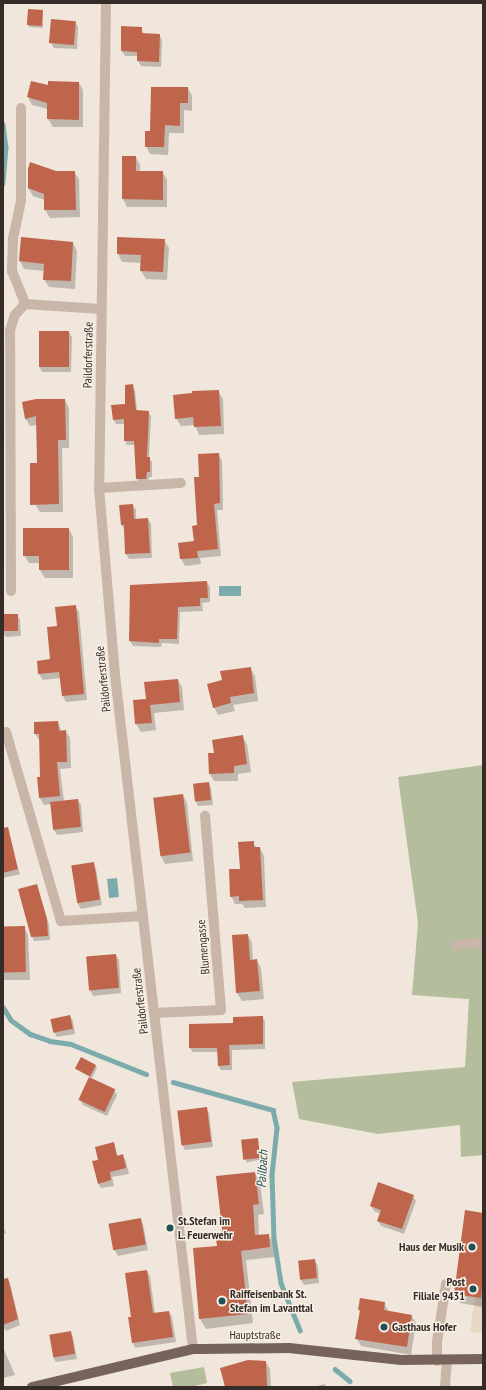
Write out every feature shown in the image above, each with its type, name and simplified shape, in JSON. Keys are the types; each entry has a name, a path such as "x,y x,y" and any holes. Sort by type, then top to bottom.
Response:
{"main road":[{"name":"Hauptstraße","path":"32,1387 193,1349 261,1347 288,1348 400,1360 483,1359"}],"street":[{"name":"Paildorferstraße","path":"106,3 99,488 115,675 193,1349"},
{"path":"22,108 21,201 13,240 12,272 25,304"},
{"path":"25,304 101,309"},
{"path":"11,590 10,330 15,315 25,304"},
{"path":"99,488 181,483"},
{"path":"6,732 61,921 143,916"},
{"name":"Blumengasse","path":"154,1013 221,1010 205,816"},
{"path":"456,945 483,942"},
{"path":"437,1360 437,1342 446,1284"},
{"path":"445,1387 447,1360"}],"green space":[{"path":"483,765 483,1155 461,1157 460,1125 378,1134 299,1119 292,1082 465,1067 469,999 412,995 418,923 398,777"},
{"path":"204,1367 207,1383 191,1387 173,1387 170,1373"}],"shaded area":[{"path":"483,1282 483,1333 470,1332 475,1297 481,1298"}],"water":[{"path":"219,586 241,586 241,596 219,596"},
{"path":"117,878 119,897 109,898 107,879"}],"building":[{"path":"28,9 43,10 42,26 27,25"},
{"path":"51,19 76,21 74,45 49,43"},
{"path":"121,26 142,27 142,33 160,34 159,62 137,61 137,52 121,51"},
{"path":"31,81 48,85 48,81 79,82 79,120 47,119 47,103 27,97"},
{"path":"151,87 188,87 188,103 180,103 180,126 165,125 164,147 145,147 145,131 150,131"},
{"path":"122,156 136,156 136,171 163,171 163,200 122,199"},
{"path":"30,162 56,171 75,171 76,210 44,210 44,194 28,188 28,169"},
{"path":"21,237 73,242 71,281 43,280 44,264 19,261"},
{"path":"117,237 165,239 163,272 140,271 141,255 117,254"},
{"path":"39,331 69,331 69,367 39,367"},
{"path":"133,384 136,410 149,411 147,457 150,457 150,472 147,472 146,479 136,479 134,441 124,441 124,419 113,420 111,405 125,404 125,385"},
{"path":"219,390 221,426 194,427 193,417 175,419 173,395 192,393 192,391"},
{"path":"36,399 65,399 66,440 58,440 59,504 30,505 30,463 37,463 36,416 25,419 22,402"},
{"path":"219,453 220,503 214,504 218,549 197,551 198,558 180,559 178,543 194,541 192,526 197,525 194,477 199,477 198,454"},
{"path":"133,504 134,519 148,518 150,553 125,554 124,525 121,525 119,505"},
{"path":"23,528 69,528 69,570 39,570 39,556 23,556"},
{"path":"207,581 208,598 200,598 200,606 178,607 177,639 159,639 159,643 129,641 130,585"},
{"path":"76,605 84,694 62,696 59,672 38,674 37,661 50,659 47,627 57,626 55,607"},
{"path":"3,614 18,614 18,631 3,631"},
{"path":"251,667 254,693 230,697 231,703 213,708 207,684 222,680 220,671"},
{"path":"178,679 180,702 150,705 152,723 135,724 133,700 146,699 144,682"},
{"path":"58,721 59,731 66,730 67,762 57,762 60,796 39,798 37,777 40,777 39,734 34,734 34,722"},
{"path":"243,735 247,764 234,766 234,773 209,774 208,753 214,753 212,740"},
{"path":"209,782 211,800 195,802 193,784"},
{"path":"183,794 190,853 160,856 153,798"},
{"path":"78,799 81,827 53,830 50,802"},
{"path":"8,827 18,869 3,873 3,828"},
{"path":"254,841 254,847 260,847 263,900 239,901 239,896 230,897 229,869 240,869 238,842"},
{"path":"94,862 100,900 77,903 71,866"},
{"path":"37,884 47,919 48,936 31,937 18,889"},
{"path":"3,926 25,926 26,972 4,972"},
{"path":"248,934 250,960 257,959 260,991 236,993 232,935"},
{"path":"116,954 119,988 89,990 86,957"},
{"path":"70,1015 73,1029 53,1033 50,1019"},
{"path":"263,1016 263,1044 229,1045 230,1065 218,1066 217,1048 189,1048 189,1024 233,1023 233,1017"},
{"path":"81,1057 96,1065 90,1076 75,1068"},
{"path":"89,1077 115,1089 105,1112 78,1100"},
{"path":"207,1107 211,1142 181,1145 177,1111"},
{"path":"258,1138 260,1158 243,1160 241,1140"},
{"path":"114,1142 117,1156 123,1154 126,1168 110,1172 111,1180 98,1184 92,1161 98,1160 95,1147"},
{"path":"255,1172 259,1204 253,1205 255,1235 269,1234 270,1247 241,1251 248,1314 199,1319 193,1248 217,1246 216,1239 223,1238 216,1176"},
{"path":"378,1182 414,1195 402,1229 377,1221 381,1210 370,1206"},
{"name":"Haus der Musik","path":"465,1210 483,1213 483,1281 481,1298 454,1294"},
{"path":"141,1218 146,1245 113,1250 109,1224"},
{"path":"315,1259 317,1278 300,1280 298,1261"},
{"path":"147,1270 153,1313 169,1311 173,1337 132,1343 128,1317 131,1317 125,1273"},
{"path":"8,1278 18,1319 3,1325 3,1279"},
{"name":"Gasthaus Hofer","path":"360,1298 385,1302 384,1310 412,1315 407,1347 355,1339 360,1310 358,1310"},
{"path":"71,1331 75,1354 53,1357 49,1335"},
{"path":"248,1360 266,1361 267,1387 225,1387 220,1368"}],"waterway":[{"name":"Pailbach","path":"3,124 6,147 3,184"},
{"name":"Pailbach","path":"3,1007 11,1020 30,1034 50,1041 71,1044 146,1074"},
{"name":"Pailbach","path":"173,1082 273,1110 277,1128 272,1175 274,1238 281,1283 300,1330"},
{"name":"Pailbach","path":"335,1369 350,1381"}],"place":[{"name":"St.Stefan im L. Feuerwehr","path":"170,1228"},
{"name":"Haus der Musik","path":"472,1247"},
{"name":"Post Filiale 9431","path":"473,1289"},
{"name":"Raiffeisenbank St. Stefan im Lavanttal","path":"222,1301"},
{"name":"Gasthaus Hofer","path":"384,1327"}]}
